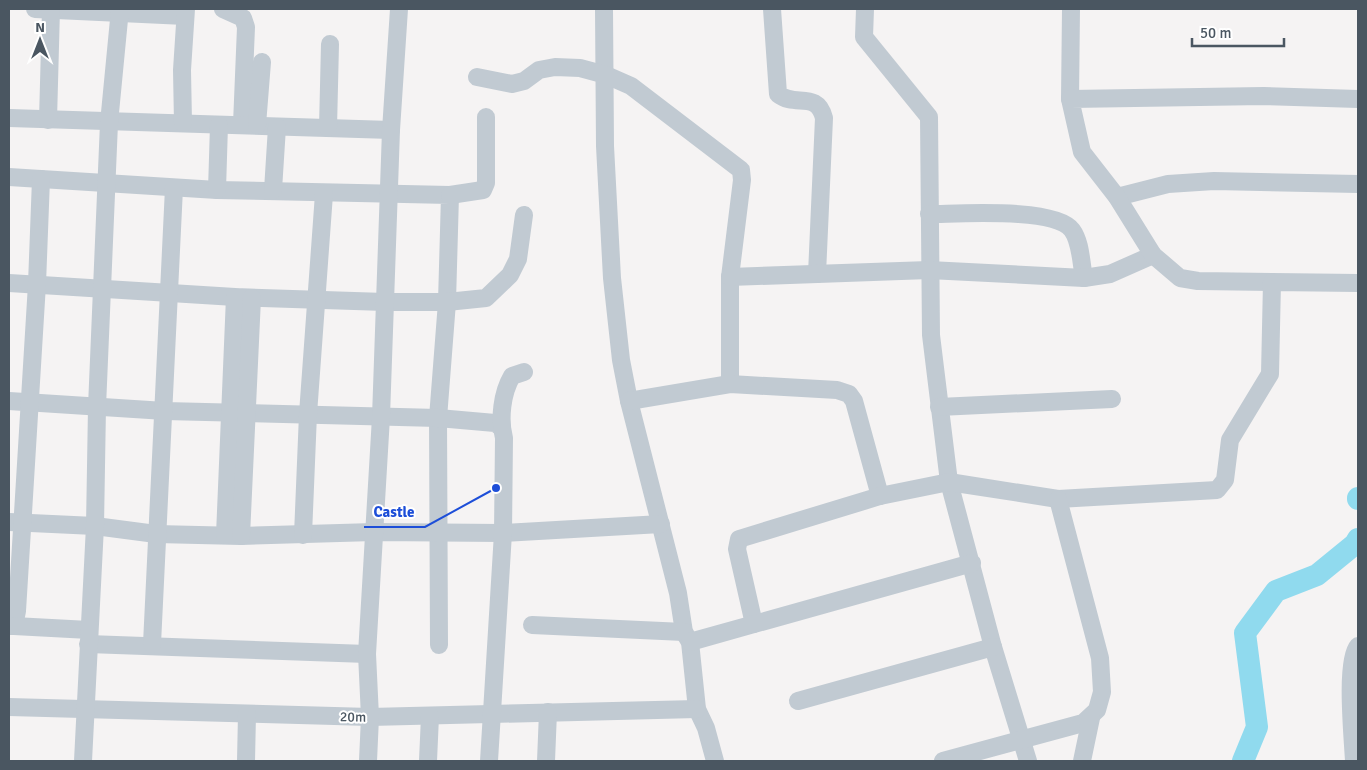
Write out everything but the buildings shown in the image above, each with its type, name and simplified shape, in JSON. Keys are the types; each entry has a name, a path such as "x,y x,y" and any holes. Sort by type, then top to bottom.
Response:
{"street":[{"path":"48,120 43,9 185,12 183,123"},
{"path":"223,9 243,18 246,27 250,125"},
{"path":"368,761 370,717 367,654 381,417 391,130 400,9"},
{"path":"604,9 606,75 605,146 612,278 621,360 629,401 662,524 678,593 687,637 697,709 706,728 714,761"},
{"path":"772,9 778,94 783,98 815,102 822,109 824,118 817,274"},
{"path":"865,9 864,37 929,117 931,335 949,482 993,647 1028,761"},
{"path":"1071,9 1070,99 1082,152 1117,197 1153,255 1180,278 1198,281 1358,283"},
{"path":"82,761 95,526 109,123 120,11"},
{"path":"328,128 330,44"},
{"path":"250,125 262,62"},
{"path":"477,77 512,84 524,81 539,70 555,67 580,68 606,75 631,86 741,170 742,180 730,277 730,384"},
{"path":"1070,99 1264,96 1358,99"},
{"path":"9,177 217,190 273,190 324,194 450,195 483,190 486,183 486,117"},
{"path":"9,118 109,123 183,123 391,130"},
{"path":"217,190 219,125"},
{"path":"273,190 277,127"},
{"path":"41,179 37,284 29,402 16,522 12,626 152,644 367,654"},
{"path":"1117,197 1168,184 1205,182 1358,184"},
{"path":"152,644 156,534 171,293 174,188"},
{"path":"304,535 308,414 324,194"},
{"path":"439,645 438,418 447,302 450,195"},
{"path":"929,214 1023,214 1050,218 1066,224 1072,230 1077,241 1084,278"},
{"path":"9,283 243,297 386,302 447,302 486,298 502,285 510,275 518,259 524,216"},
{"path":"730,277 929,270 1084,278 1110,274 1153,255"},
{"path":"754,624 737,550 739,539 880,496 949,482 1058,499 1217,490 1225,480 1230,440 1270,374 1272,282"},
{"path":"233,535 243,297"},
{"path":"489,761 503,533 504,438 502,428 506,387 512,376 524,372"},
{"path":"629,401 730,384 837,390 848,394 854,400 880,496"},
{"path":"939,407 1112,399"},
{"path":"9,401 165,411 438,418 495,423 502,428"},
{"path":"943,761 1083,723 1091,718 1097,710 1102,692 1100,658 1058,499"},
{"path":"16,522 95,526 156,534 233,535 304,535 374,532 503,533 662,524"},
{"path":"532,625 687,637 754,624 972,564"},
{"path":"1354,761 1350,672 1355,649 1358,646"},
{"path":"798,701 993,647"},
{"name":"20m","path":"9,707 370,717 697,709"},
{"path":"546,761 548,712"},
{"path":"246,761 247,714"},
{"path":"428,761 430,716"},
{"path":"1082,761 1091,718"}],"waterway":[{"path":"1243,761 1257,727 1245,633 1276,591 1317,575 1355,544 1358,539"}],"place":[{"name":"Castle","path":"496,488"}]}
